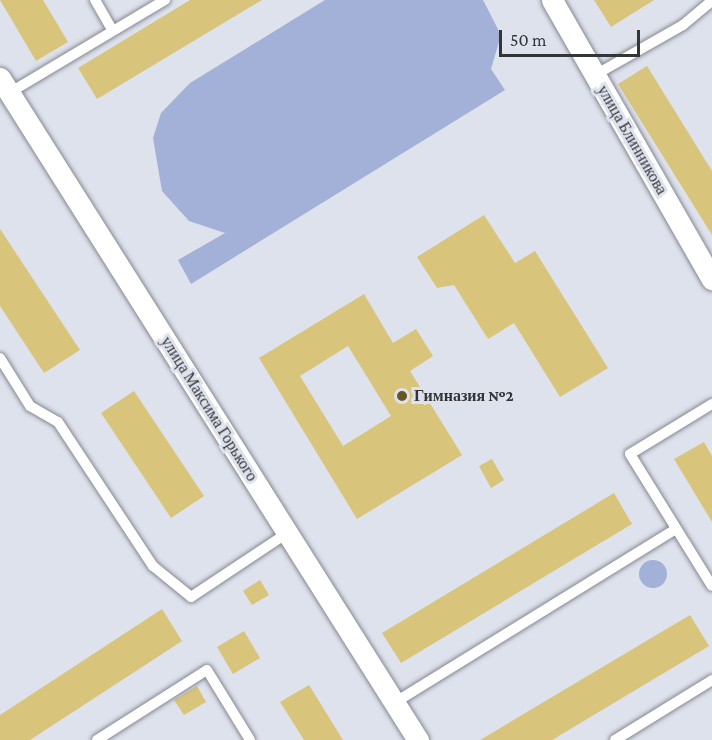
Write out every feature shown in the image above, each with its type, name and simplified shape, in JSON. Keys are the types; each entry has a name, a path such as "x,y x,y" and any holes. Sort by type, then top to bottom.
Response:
{"street":[{"name":"улица Блинникова","path":"552,0 712,279"},
{"name":"улица Максима Горького","path":"5,86 418,740"}],"lane":[{"path":"95,0 112,30"},
{"path":"5,86 165,0"},
{"path":"595,75 683,25 712,1"},
{"path":"0,358 30,406 58,422 153,566 191,597 286,534"},
{"path":"712,404 630,454 712,586"},
{"path":"394,703 676,529"},
{"path":"97,740 207,669 250,740"},
{"path":"615,740 712,680"}],"shaded area":[{"path":"325,0 483,0 501,35 491,69 505,90 191,284 178,260 225,233 189,221 162,191 153,138 161,113 190,83"},
{"path":"653,560 663,564 667,574 663,584 653,588 643,584 639,574 643,564"}],"building":[{"path":"0,0 43,0 68,42 36,61"},
{"path":"190,0 262,0 97,99 78,68"},
{"path":"594,0 654,0 611,27"},
{"path":"647,66 712,171 712,235 618,84"},
{"path":"484,215 515,263 535,251 608,368 560,397 514,323 488,339 454,285 437,288 417,257"},
{"path":"0,229 80,350 44,373 0,306"},
{"name":"Гимназия №2","path":"364,294 393,343 416,329 433,356 410,371 462,455 357,519 259,358","holes":["348,346 391,416 343,446 300,376"]},
{"path":"134,391 204,496 171,518 101,413"},
{"path":"704,442 712,456 712,522 674,459"},
{"path":"492,459 504,480 491,488 479,466"},
{"path":"614,493 632,524 401,663 382,633"},
{"path":"260,580 269,595 252,605 243,591"},
{"path":"162,609 182,641 30,740 0,740 0,715"},
{"path":"690,615 709,646 552,740 480,740"},
{"path":"244,631 260,658 233,674 217,647"},
{"path":"309,685 343,740 304,740 280,702"},
{"path":"197,686 206,702 184,715 174,700"}],"place":[{"name":"Гимназия №2","path":"402,396"}]}
